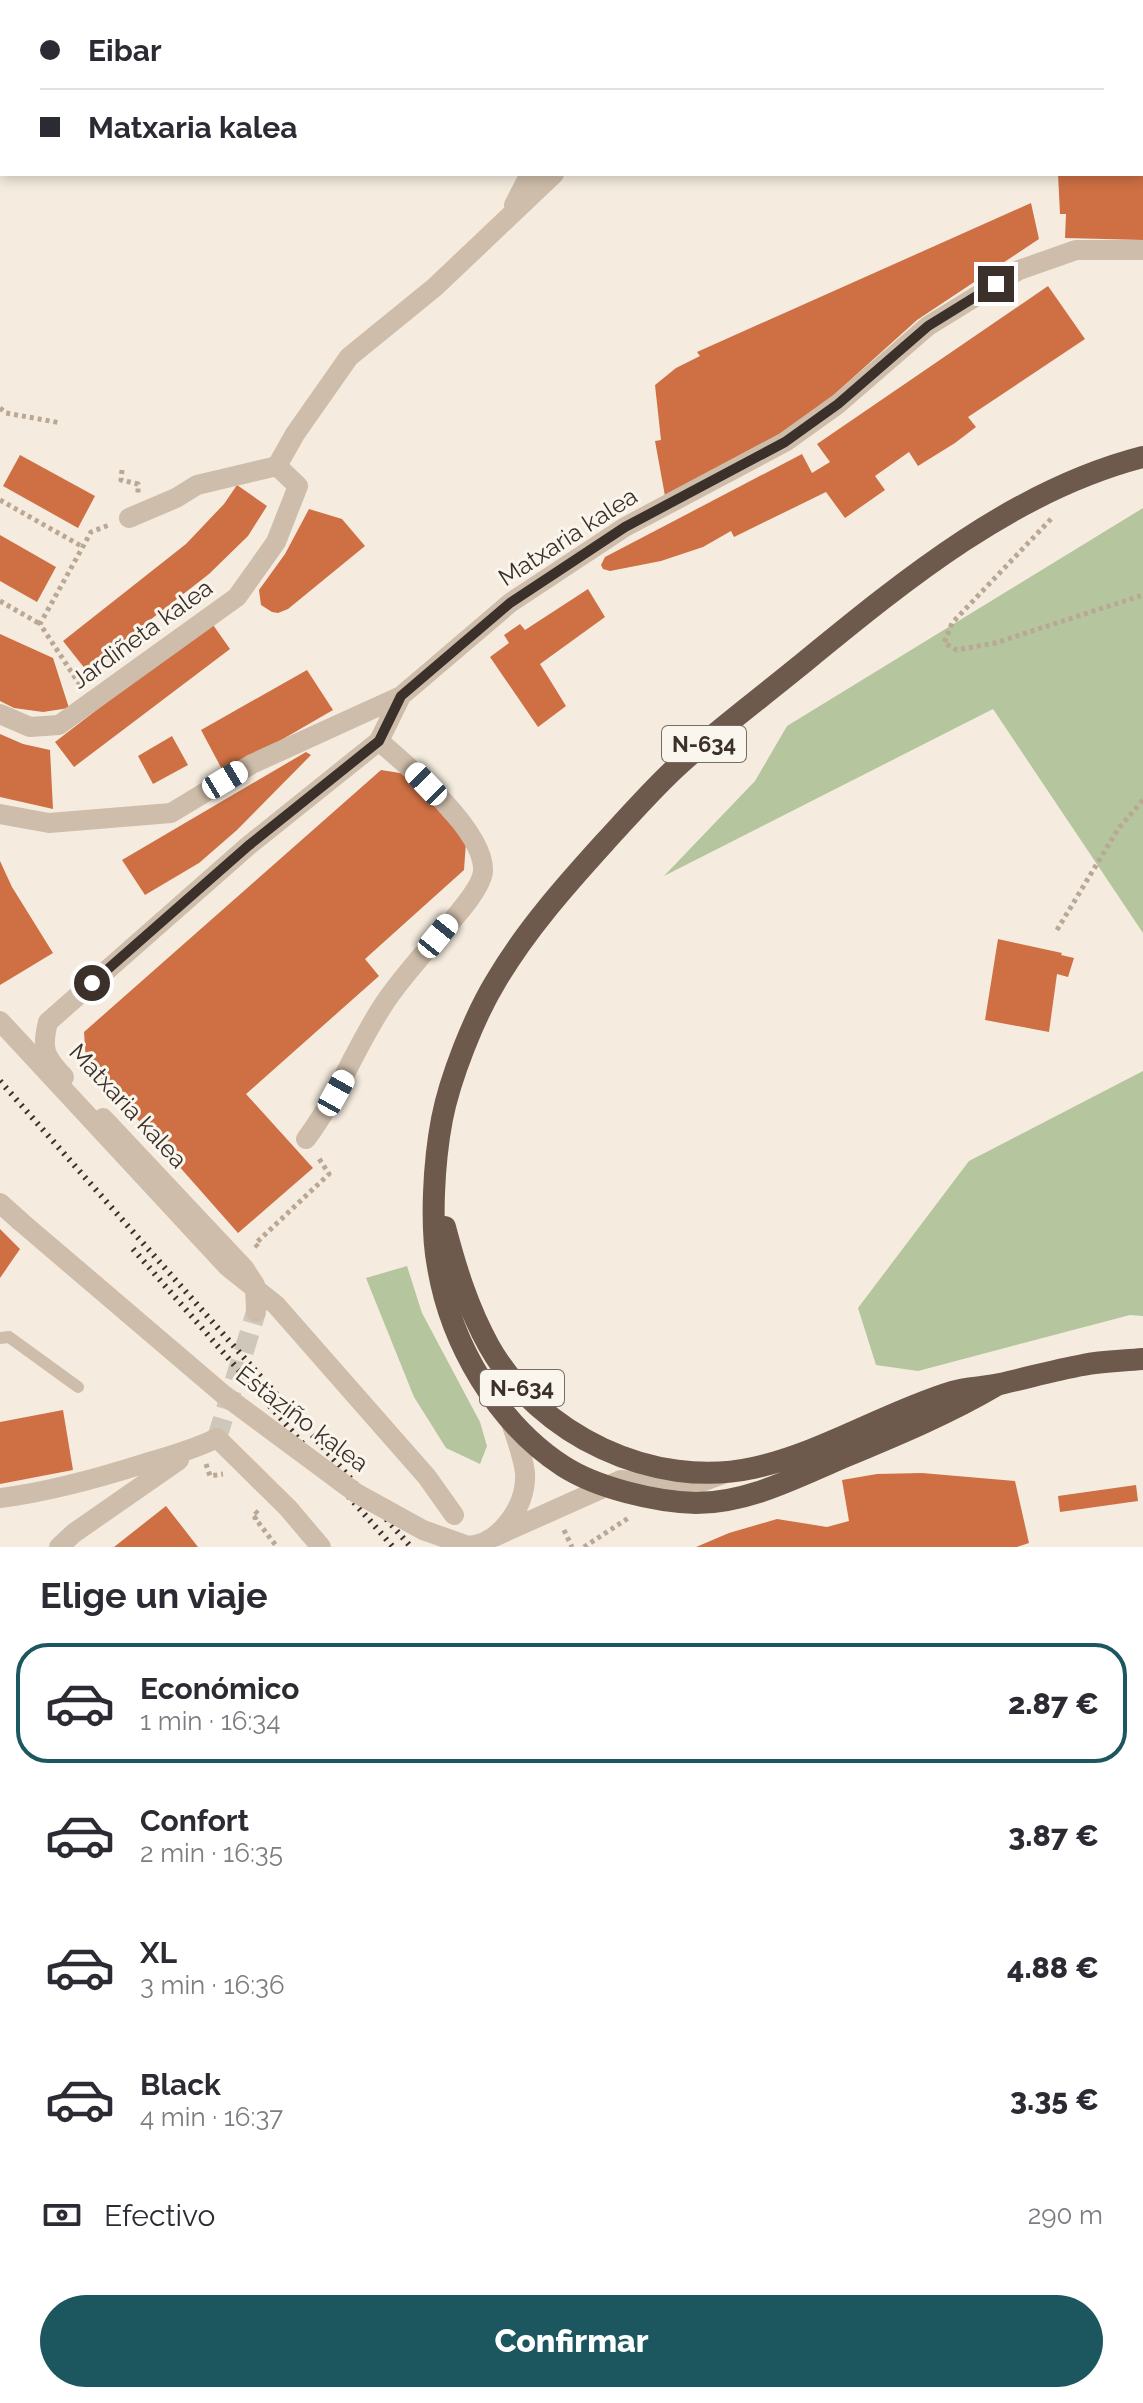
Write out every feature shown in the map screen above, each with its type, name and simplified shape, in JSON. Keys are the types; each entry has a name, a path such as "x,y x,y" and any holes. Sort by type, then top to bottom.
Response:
{"highway":[{"name":"N-634","path":"997,1385 959,1408 908,1430 771,1488 731,1499 697,1503 650,1498 567,1469 538,1448 509,1417 470,1363 449,1311 437,1264 434,1183 442,1117 466,1045 495,982 573,878 681,762 922,568 1046,491 1143,457"},
{"name":"N-634","path":"434,1183 457,1273 470,1309 491,1349 513,1379 538,1405 586,1440 629,1460 679,1472 723,1474 756,1468 798,1455 953,1392 1086,1364 1143,1359"}],"street":[{"path":"134,509 176,498 197,485 277,466 295,434 349,357 435,287 552,176"},
{"path":"512,213 524,179"},
{"name":"Matxaria kalea","path":"256,1312 255,1285 244,1268 47,1060 44,1040 48,1022 248,846 379,741 401,696 510,603 625,527 785,442 838,404 928,326 1019,270 1076,250 1143,250"},
{"name":"Jardiñeta kalea","path":"0,714 30,727 59,725 237,597 276,542 298,486 277,466"},
{"path":"0,814 49,823 171,813 252,764 401,696"},
{"path":"306,1139 323,1117 388,999 471,895 483,873 478,849 458,817 379,741"},
{"path":"0,1021 228,1267 276,1305 427,1477 454,1515"},
{"name":"Estaziño kalea","path":"0,1203 224,1395 356,1493 423,1530 468,1546 482,1545 606,1485"},
{"path":"496,1536 508,1522 523,1493 525,1473 509,1417"},
{"path":"0,1498 26,1495 118,1472 208,1442"},
{"path":"59,1547 74,1533 208,1442"},
{"path":"208,1442 288,1508 321,1547"},
{"path":"606,1485 621,1480 693,1485 723,1474"}],"lane":[{"path":"0,1338 9,1337 78,1387"}],"path":[{"path":"0,408 6,413 61,423"},
{"path":"122,470 121,480 138,484 134,509"},
{"path":"0,500 83,547"},
{"path":"1054,516 952,623 944,643 957,650 995,643 1143,595"},
{"path":"40,624 91,532"},
{"path":"0,601 40,624 91,703"},
{"path":"1057,930 1118,829 1143,800"},
{"path":"262,1252 255,1244 329,1174"},
{"path":"208,1442 210,1476 226,1475"},
{"path":"251,1505 259,1515 255,1518 277,1547"},
{"path":"555,1510 572,1547"}],"green space":[{"path":"1143,508 1143,933 993,709 664,876 755,781 787,726"},
{"path":"1143,1071 1143,1316 1130,1315 918,1371 876,1365 858,1308 969,1161"},
{"path":"407,1266 422,1313 480,1422 487,1446 480,1464 446,1448 414,1397 366,1278"}],"building":[{"path":"1058,176 1143,176 1143,240 1065,238 1066,214 1060,214"},
{"path":"1031,203 1039,239 917,320 807,419 665,496 655,441 661,440 655,385 676,368 700,356 697,352"},
{"path":"1048,286 1085,339 968,417 976,427 955,443 918,466 909,452 875,476 885,490 845,518 826,492 734,537 731,531 703,547 661,561 610,571 603,569 601,565 605,557 802,454 812,473 830,462 817,444"},
{"path":"20,455 95,496 78,528 3,486"},
{"path":"237,485 267,506 248,536 209,574 86,670 63,641 186,544 224,504"},
{"path":"309,509 342,519 365,546 288,609 272,612 261,605 259,590 285,554"},
{"path":"0,535 56,567 37,602 0,581"},
{"path":"588,589 605,617 540,664 566,706 538,727 490,657 509,643 504,635 520,624 525,630"},
{"path":"211,622 230,649 74,767 55,742"},
{"path":"0,634 53,658 69,708 43,712 14,708 0,701"},
{"path":"307,670 333,710 224,773 201,730"},
{"path":"0,734 23,744 50,750 53,809 0,797"},
{"path":"172,736 188,765 153,784 138,756"},
{"path":"306,752 311,755 237,830 199,863 145,895 122,860"},
{"path":"381,770 406,774 466,842 464,870 365,959 379,976 246,1094 313,1168 238,1233 86,1061 84,1032"},
{"path":"0,861 12,887 53,953 0,985"},
{"path":"998,939 1074,958 1068,977 1057,974 1049,1032 985,1020"},
{"path":"0,1229 20,1249 0,1278"},
{"path":"63,1410 73,1470 0,1484 0,1422"},
{"path":"922,1473 1015,1481 1029,1543 1017,1547 696,1547 729,1533 777,1519 827,1527 849,1521 842,1480 877,1474"},
{"path":"1136,1485 1138,1501 1060,1512 1058,1496"},
{"path":"166,1506 198,1547 114,1547"}],"tunnel":[{"path":"217,1438 256,1312"}],"railway":[{"path":"0,1081 411,1547"},
{"path":"133,1249 393,1547"}],"route":[{"path":"92,983 248,846 379,741 401,696 510,603 625,527 785,442 838,404 928,326 996,284"}]}
